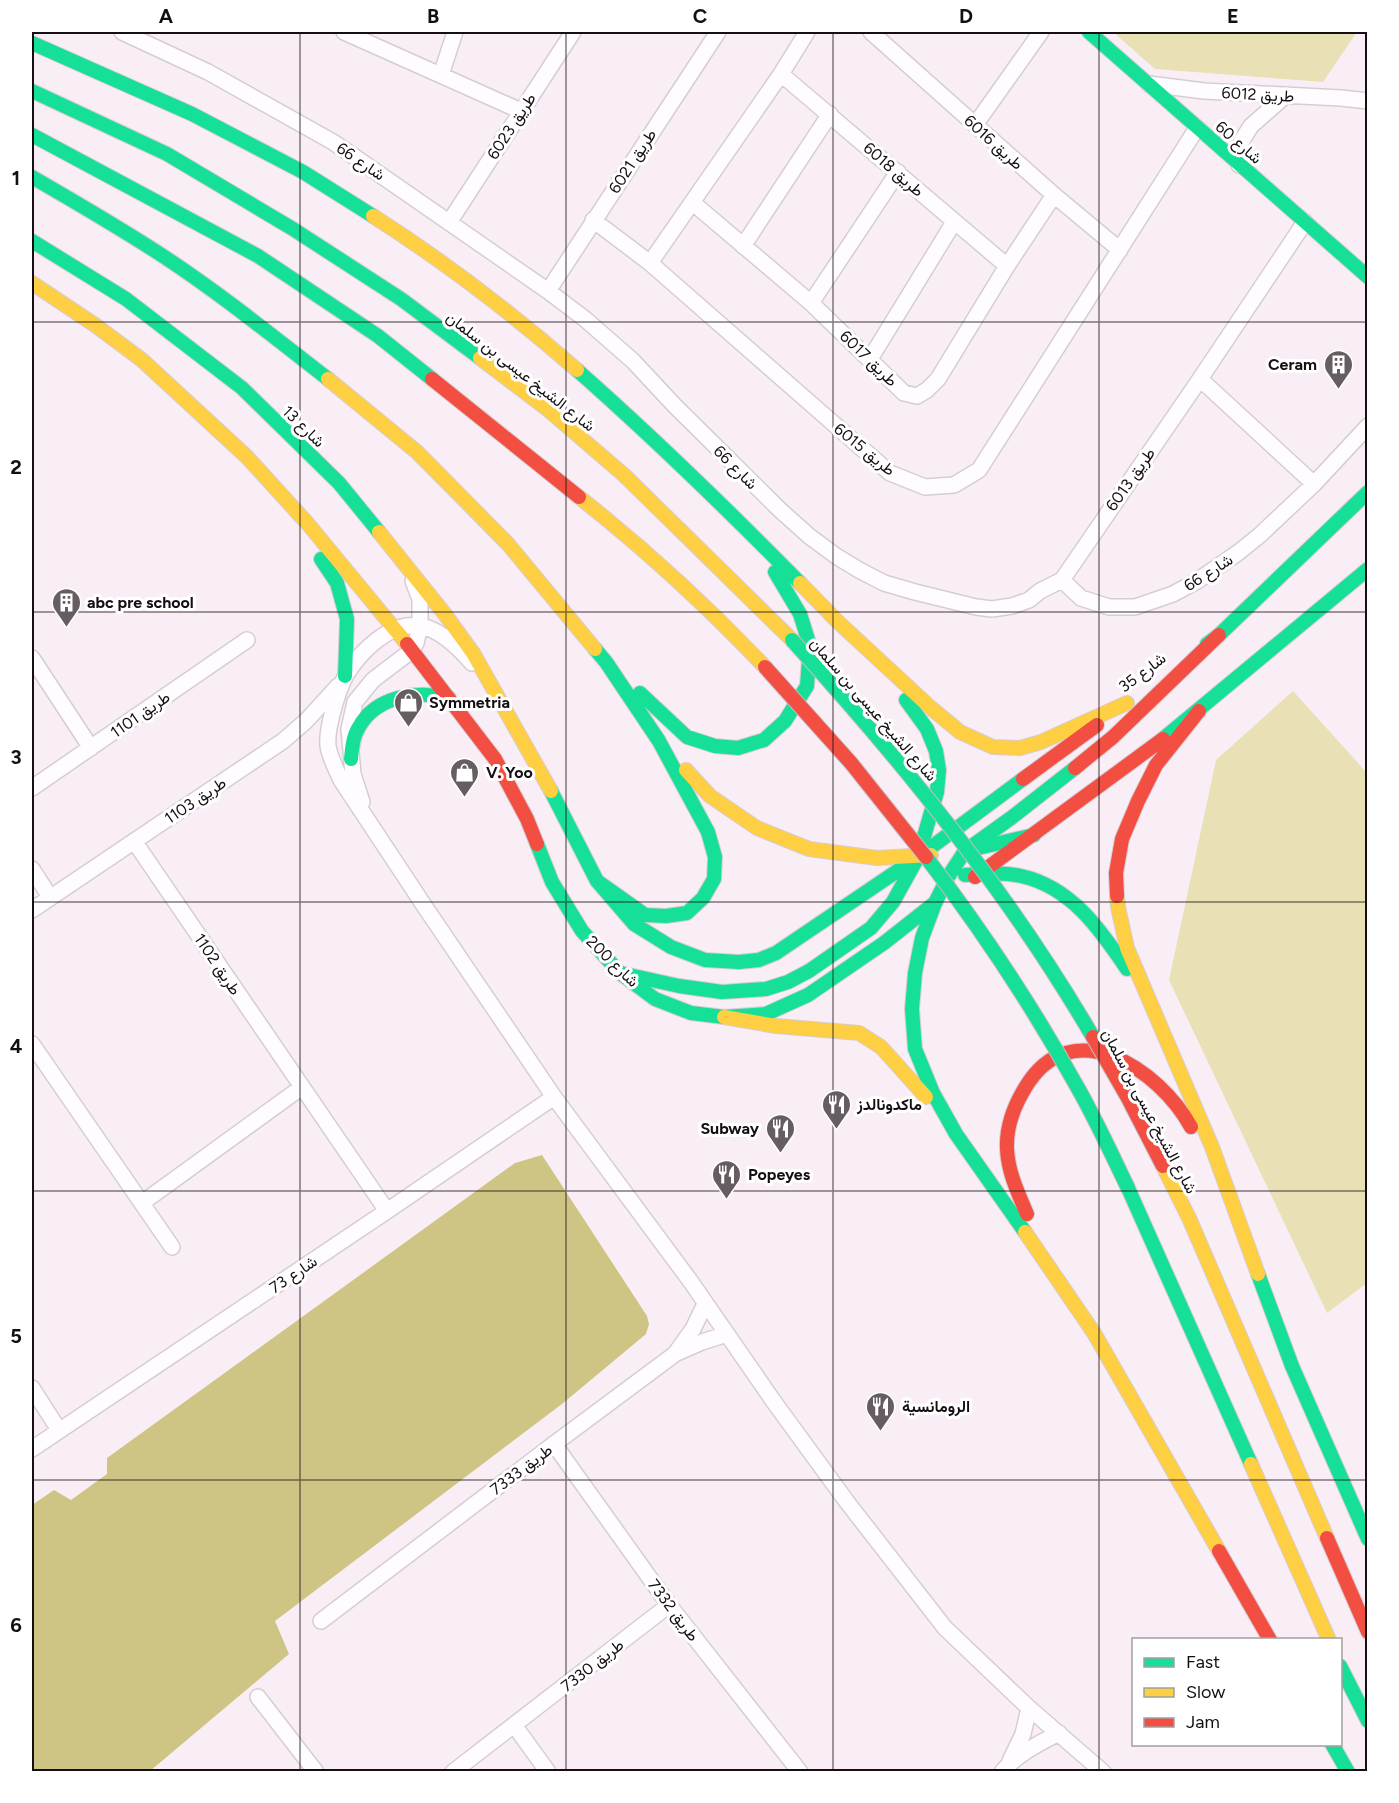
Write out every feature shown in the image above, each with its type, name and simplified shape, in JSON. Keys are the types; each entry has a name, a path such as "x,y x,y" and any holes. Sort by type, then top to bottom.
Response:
{"main road":[{"name":"شارع 60","path":"1089,32 1368,277"},
{"path":"32,43 192,114 303,172 427,251 535,333 639,425 734,516 837,621 960,732 993,747 1020,748 1041,742 1127,703"},
{"name":"شارع الشيخ عيسى بن سلمان","path":"32,91 166,154 293,229 401,299 546,408 624,476 835,685 915,780 1028,934 1123,1089 1189,1218 1368,1632"},
{"path":"32,135 258,256 378,336 567,487 667,571 718,618 840,748 934,867 1002,965 1073,1080 1128,1188 1328,1638"},
{"path":"32,177 102,217 168,259 342,390 417,452 508,544 606,662 659,741 689,794 708,832 715,857 714,879 703,898 687,912 666,916 645,915 597,881"},
{"name":"شارع 13","path":"32,241 126,299 242,388 339,483 444,613 473,653 496,693"},
{"path":"32,283 114,339 184,397 255,465 308,524 394,629"},
{"path":"184,397 183,407 187,418 222,450 313,547 337,583 347,619 345,676"},
{"name":"شارع 35","path":"918,857 1219,635 1368,492"},
{"path":"606,662 687,737 715,746 738,748 764,740 784,721 807,686 810,646 800,614 780,578 734,516"},
{"path":"935,903 1137,760 1368,569"},
{"path":"620,973 679,986 722,992 766,989 788,982 809,971 871,928 893,902 915,882 918,857 937,792 939,770 936,751 927,729 907,702 837,621"},
{"name":"شارع 200","path":"394,629 495,759 527,819 552,882 582,931 620,973 655,999 691,1013 724,1017 766,1014 808,995 884,943 935,903"},
{"path":"956,1134 933,1093 915,1049 912,1009 915,973 922,938 948,877 965,851 1113,737 1219,635"},
{"path":"496,693 568,821 597,881 634,924 671,947 705,960 739,962 759,960 776,953 918,857"},
{"path":"351,759 356,733 368,716 382,705 400,698 426,694 449,698"},
{"path":"1199,711 1156,765 1122,839 1116,873 1118,906 1127,948 1212,1147 1292,1366 1368,1539"},
{"path":"659,741 710,796 758,828 809,849 877,858 918,857 965,851 1034,835"},
{"path":"878,885 980,873 1016,874 1054,887 1084,910 1115,951 1150,1005"},
{"path":"724,1017 776,1026 859,1033 881,1047 903,1070 956,1134 1094,1333 1269,1638"},
{"path":"1053,1271 1012,1182 1007,1141 1014,1107 1021,1092 1032,1076 1061,1053 1076,1049 1104,1053 1156,1082 1188,1121 1238,1220"},
{"path":"1342,1668 1368,1721"},
{"path":"1333,1746 1348,1772"}],"street":[{"name":"شارع 66","path":"122,32 208,72 333,142 548,291 585,319 633,362 780,510 809,536 836,556 884,583 976,608 992,609 1012,606 1029,600 1040,591 1062,580 1081,598 1109,607 1135,607 1148,604 1197,581 1239,552 1314,484 1368,426"},
{"path":"441,75 455,32"},
{"name":"طريق 6023","path":"450,221 573,32"},
{"name":"طريق 6021","path":"548,291 718,32"},
{"path":"650,263 781,74 807,32"},
{"name":"طريق 6016","path":"871,32 1054,195 1120,250"},
{"path":"975,125 1041,32"},
{"path":"349,33 521,111"},
{"name":"طريق 6018","path":"781,74 1007,266"},
{"name":"طريق 6012","path":"1149,84 1204,91 1368,101"},
{"path":"1239,165 1241,142 1251,126 1285,96"},
{"path":"743,246 830,114"},
{"name":"طريق 6015","path":"594,220 650,263 890,473 925,487 954,484 979,470 1197,128"},
{"path":"811,303 898,172"},
{"name":"طريق 6017","path":"693,203 811,303 904,393 917,396 938,379 1007,266 1054,195"},
{"path":"870,359 954,222"},
{"name":"طريق 6013","path":"1062,580 1305,222"},
{"path":"1200,379 1314,484"},
{"path":"367,820 353,774 349,729 356,702 374,680 411,651 416,643 420,626 420,599 408,568"},
{"path":"496,693 468,660 443,636 420,626 394,629 366,651 345,676 330,720 328,745 333,764 367,820 554,1096 691,1282 847,1502 945,1628 1029,1707 1103,1772"},
{"name":"طريق 1101","path":"32,788 248,640"},
{"path":"32,658 91,748"},
{"name":"طريق 1103","path":"32,910 283,741 327,700 345,676"},
{"name":"طريق 1102","path":"134,841 387,1211"},
{"path":"32,869 50,897"},
{"path":"32,1044 172,1247"},
{"path":"142,1203 302,1087"},
{"name":"شارع 73","path":"32,1449 554,1096"},
{"name":"طريق 7333","path":"321,1621 554,1443 675,1354 693,1329 705,1304"},
{"path":"675,1354 727,1334"},
{"path":"32,1388 59,1430"},
{"name":"طريق 7332","path":"554,1443 669,1605 800,1772"},
{"name":"طريق 7330","path":"453,1772 669,1605"},
{"path":"258,1697 316,1772"},
{"path":"1005,1768 1023,1734 1029,1707"},
{"path":"514,1725 548,1772"},
{"path":"1005,1768 1029,1749 1059,1734"}],"shaded area":[{"path":"1113,32 1357,32 1323,82 1155,69"},
{"path":"1293,691 1367,773 1367,1283 1327,1313 1169,980 1216,760"},
{"path":"542,1155 647,1316 649,1324 646,1334 562,1404 275,1621 289,1654 150,1771 32,1771 32,1505 54,1490 71,1500 107,1474 107,1458 515,1163"}],"traffic: fast":[{"path":"1089,32 1368,277"},
{"path":"32,43 192,114 303,172 373,216"},
{"path":"32,91 167,154 293,229 401,299 480,358"},
{"path":"32,135 258,256 378,336 432,379"},
{"path":"32,177 116,226 187,272 328,379"},
{"path":"32,241 126,299 242,388 339,483 379,532"},
{"path":"577,370 746,528 800,583"},
{"path":"1207,644 1368,492"},
{"path":"321,559 337,583 347,619 345,676"},
{"path":"1163,739 1368,569"},
{"path":"640,693 687,737 715,746 738,748 764,740 785,721 807,686 810,646 800,614 775,572"},
{"path":"792,640 834,686 953,831 1026,932 1093,1037"},
{"path":"595,649 659,741 708,832 715,857 714,879 703,898 687,913 666,916 645,915 597,881"},
{"path":"351,759 357,731 366,717 376,708 411,695 449,698"},
{"path":"620,973 679,986 722,992 766,989 788,982 809,971 871,928 893,902 918,857 937,792 939,770 936,751 927,729 906,700"},
{"path":"1025,1232 956,1134 933,1093 915,1049 912,1009 915,973 922,938 935,903 965,851 1075,768"},
{"path":"551,791 597,881 634,924 671,947 705,960 739,962 759,960 776,953 918,857 1023,779"},
{"path":"978,848 1034,835"},
{"path":"537,844 552,882 582,931 620,973 655,999 691,1013 724,1017 766,1014 808,995 884,943 936,902"},
{"path":"926,857 987,941 1026,1000 1086,1102 1128,1188"},
{"path":"965,875 1021,876 1055,890 1083,912 1095,925 1127,969"},
{"path":"1128,1188 1251,1464"},
{"path":"1258,1274 1292,1366 1368,1539"},
{"path":"1342,1670 1368,1721"},
{"path":"1333,1746 1348,1772"}],"traffic: slow":[{"path":"373,216 478,289 577,370"},
{"path":"32,283 142,360 247,457 308,524 407,644"},
{"path":"480,358 546,408 624,475 792,640"},
{"path":"328,379 417,452 508,544 595,649"},
{"path":"579,497 675,579 765,667"},
{"path":"379,532 473,653 551,791"},
{"path":"800,583 837,621 931,708 960,732 993,747 1020,748 1041,742 1127,703"},
{"path":"686,770 710,796 757,828 809,849 877,858 931,855"},
{"path":"1117,896 1127,948 1212,1147 1258,1274"},
{"path":"724,1017 776,1026 859,1033 881,1047 926,1097"},
{"path":"1163,1166 1189,1218 1327,1538"},
{"path":"1025,1232 1094,1333 1219,1551"},
{"path":"1251,1464 1328,1638"}],"traffic: jam":[{"path":"432,379 579,497"},
{"path":"1075,768 1113,737 1219,635"},
{"path":"407,644 495,759 527,819 537,844"},
{"path":"765,667 851,763 926,857"},
{"path":"1117,896 1116,873 1122,839 1138,801 1156,765 1199,711"},
{"path":"1023,779 1097,725"},
{"path":"975,877 1163,739"},
{"path":"1093,1037 1163,1166"},
{"path":"1027,1214 1009,1166 1007,1149 1009,1125 1025,1088 1044,1065 1066,1053 1089,1051 1113,1056 1137,1069 1158,1085 1177,1105 1191,1127"},
{"path":"1327,1538 1368,1632"},
{"path":"1219,1551 1269,1638"}],"place":[{"name":"Ceram","path":"1338,390"},
{"name":"abc pre school","path":"66,628"},
{"name":"Symmetria","path":"408,728"},
{"name":"V. Yoo","path":"465,798"},
{"name":"ماكدونالدز","path":"836,1130"},
{"name":"Subway","path":"780,1154"},
{"name":"Popeyes","path":"727,1200"},
{"name":"الرومانسية","path":"881,1432"}]}
